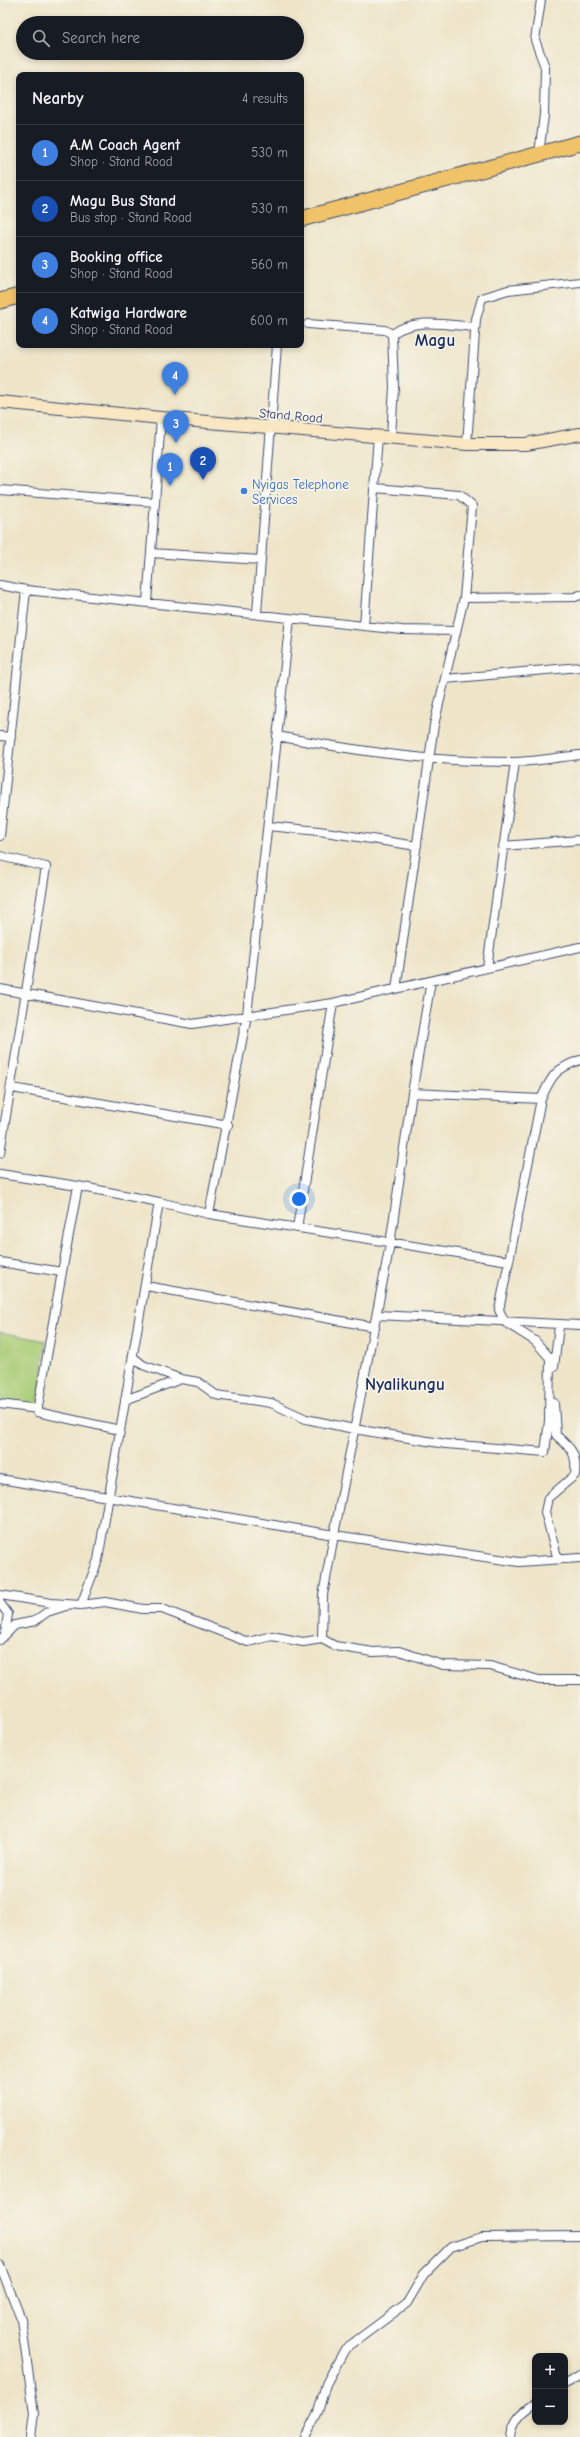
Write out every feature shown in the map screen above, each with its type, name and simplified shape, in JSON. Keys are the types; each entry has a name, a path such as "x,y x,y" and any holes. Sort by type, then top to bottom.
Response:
{"highway":[{"path":"304,218 580,144"},
{"path":"0,301 16,297"}],"main road":[{"name":"Stand Road","path":"0,402 270,428 467,444 526,444 580,434"}],"street":[{"path":"539,154 544,115 545,67 536,40 541,0"},
{"path":"467,444 475,327 482,298 508,290 580,282"},
{"path":"392,334 403,326 426,323 475,327"},
{"path":"308,324 385,330 392,334"},
{"path":"391,437 394,387 392,334"},
{"path":"257,614 277,348"},
{"path":"148,602 161,418"},
{"path":"364,626 378,436"},
{"path":"375,488 459,494 472,506 464,598 434,725 396,989"},
{"path":"0,490 155,502"},
{"path":"151,553 261,560"},
{"path":"0,585 26,590 402,630 456,631"},
{"path":"0,836 26,590"},
{"path":"464,598 576,597 580,595"},
{"path":"209,1214 228,1125 247,1015 290,618"},
{"path":"445,678 580,667"},
{"path":"0,736 11,737"},
{"path":"277,736 365,752 430,760 515,762 580,755"},
{"path":"487,968 515,762"},
{"path":"268,826 320,831 417,846"},
{"path":"503,846 580,840"},
{"path":"0,856 46,867 24,993 12,1088 0,1152"},
{"path":"0,989 192,1024 333,1004 580,947"},
{"path":"322,1639 323,1595 390,1244 412,1093 431,981"},
{"path":"297,1228 333,1004"},
{"path":"133,1357 159,1372 181,1379 198,1382 216,1395 271,1403 306,1419 354,1429 446,1444 545,1452 549,1421 550,1358 535,1341 504,1322 499,1310 541,1099 550,1079 560,1068 580,1060"},
{"path":"12,1088 228,1125"},
{"path":"412,1093 541,1099"},
{"path":"0,1174 78,1186 159,1202 209,1214 390,1244 509,1261"},
{"path":"78,1186 37,1412 120,1430"},
{"path":"81,1605 98,1560 146,1286 159,1202"},
{"path":"0,1262 62,1272"},
{"path":"146,1286 375,1327"},
{"path":"377,1315 559,1326 580,1325"},
{"path":"558,1560 545,1512 548,1498 575,1475 576,1458 569,1446 556,1435 554,1364 559,1326"},
{"path":"125,1400 181,1379"},
{"path":"0,1404 38,1409"},
{"path":"0,1479 334,1535 519,1562 580,1558"},
{"path":"0,1595 81,1605 105,1602 143,1609 162,1609 248,1642 272,1636 303,1642 322,1639 335,1646 373,1652 399,1651 443,1665 490,1666 539,1680 580,1680"},
{"path":"0,1603 8,1614 3,1637"},
{"path":"3,1637 16,1625 35,1621 47,1612 71,1604"},
{"path":"305,2437 318,2412 326,2384 345,2349 407,2303 424,2274 452,2247 482,2237 580,2236"},
{"path":"0,2265 21,2319 34,2413 31,2437"},
{"path":"568,2382 580,2376"},
{"path":"510,2437 511,2425 524,2410 532,2405"}],"green space":[{"path":"0,1332 46,1341 38,1409 0,1401"}],"place":[{"name":"Katwiga Hardware","path":"175,395"},
{"name":"Booking office","path":"176,443"},
{"name":"Magu Bus Stand","path":"203,480"},
{"name":"A.M Coach Agent","path":"170,486"},
{"name":"Nyigas Telephone Services","path":"244,491"}],"district":[{"name":"Magu","path":"435,340"},
{"name":"Nyalikungu","path":"405,1384"}]}
